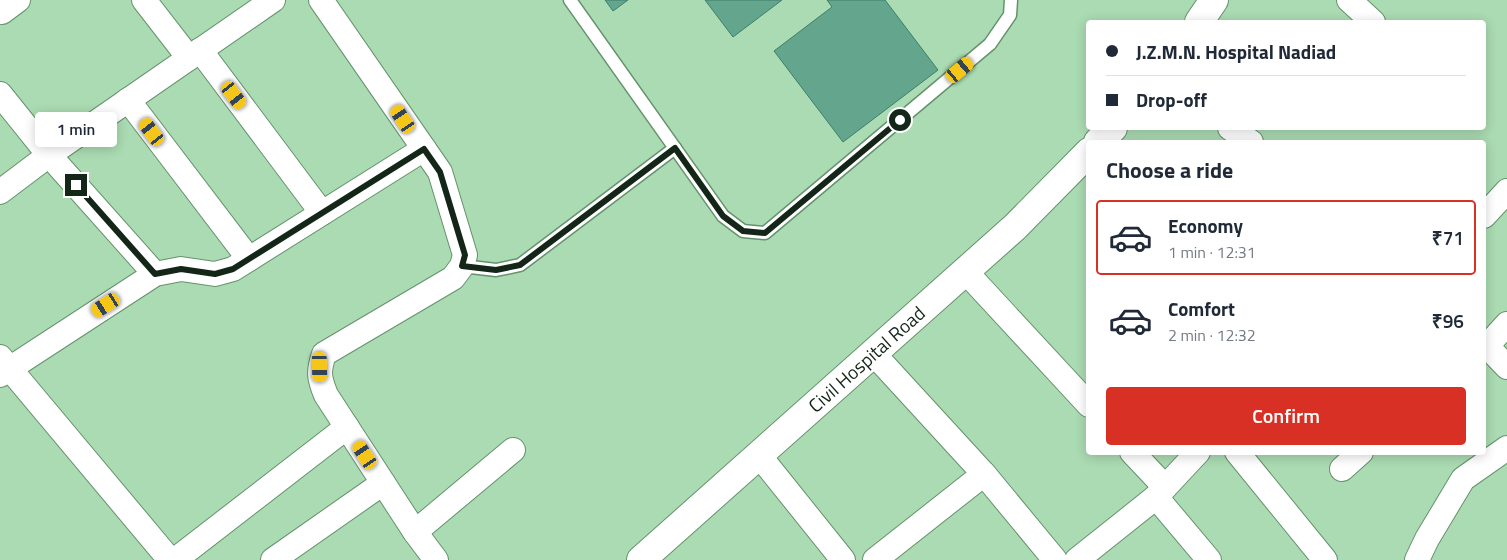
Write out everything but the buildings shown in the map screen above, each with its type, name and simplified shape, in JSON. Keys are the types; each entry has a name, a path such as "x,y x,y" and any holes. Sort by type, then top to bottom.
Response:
{"street":[{"path":"144,0 195,54 322,213"},
{"path":"0,192 49,155 273,0"},
{"path":"321,0 440,172 465,255 462,266 453,278 324,354 320,367 320,380 326,395 415,532 436,560"},
{"path":"1200,20 1214,0"},
{"path":"1349,0 1371,20"},
{"path":"0,94 49,155 155,274"},
{"path":"128,100 249,259"},
{"path":"1100,140 1111,130"},
{"path":"1233,130 1248,140"},
{"path":"170,560 3,366 155,274 181,269 215,274 233,269 424,149"},
{"name":"Civil Hospital Road","path":"641,560 1015,227 1086,155"},
{"path":"1486,214 1507,191"},
{"path":"965,271 1086,402"},
{"path":"1486,345 1507,324"},
{"path":"1486,347 1507,367"},
{"path":"873,353 984,474 1055,560"},
{"path":"175,560 347,427"},
{"path":"1417,560 1427,539 1463,478 1507,448"},
{"path":"415,532 513,450"},
{"path":"758,454 843,560"},
{"path":"1134,455 1209,560"},
{"path":"1077,560 1161,492 1195,455"},
{"path":"1239,455 1325,560"},
{"path":"1342,469 1358,455"},
{"path":"875,560 984,474"},
{"path":"273,560 384,483"}],"lane":[{"path":"570,0 723,216 743,231 765,233 990,44 1010,15 1011,0"},
{"path":"462,266 496,270 520,265 675,148"}],"route":[{"path":"76,185 155,274 181,269 215,274 233,269 424,149 440,172 465,255 462,266 496,270 520,265 675,148 723,216 743,231 765,233 900,120"}]}
